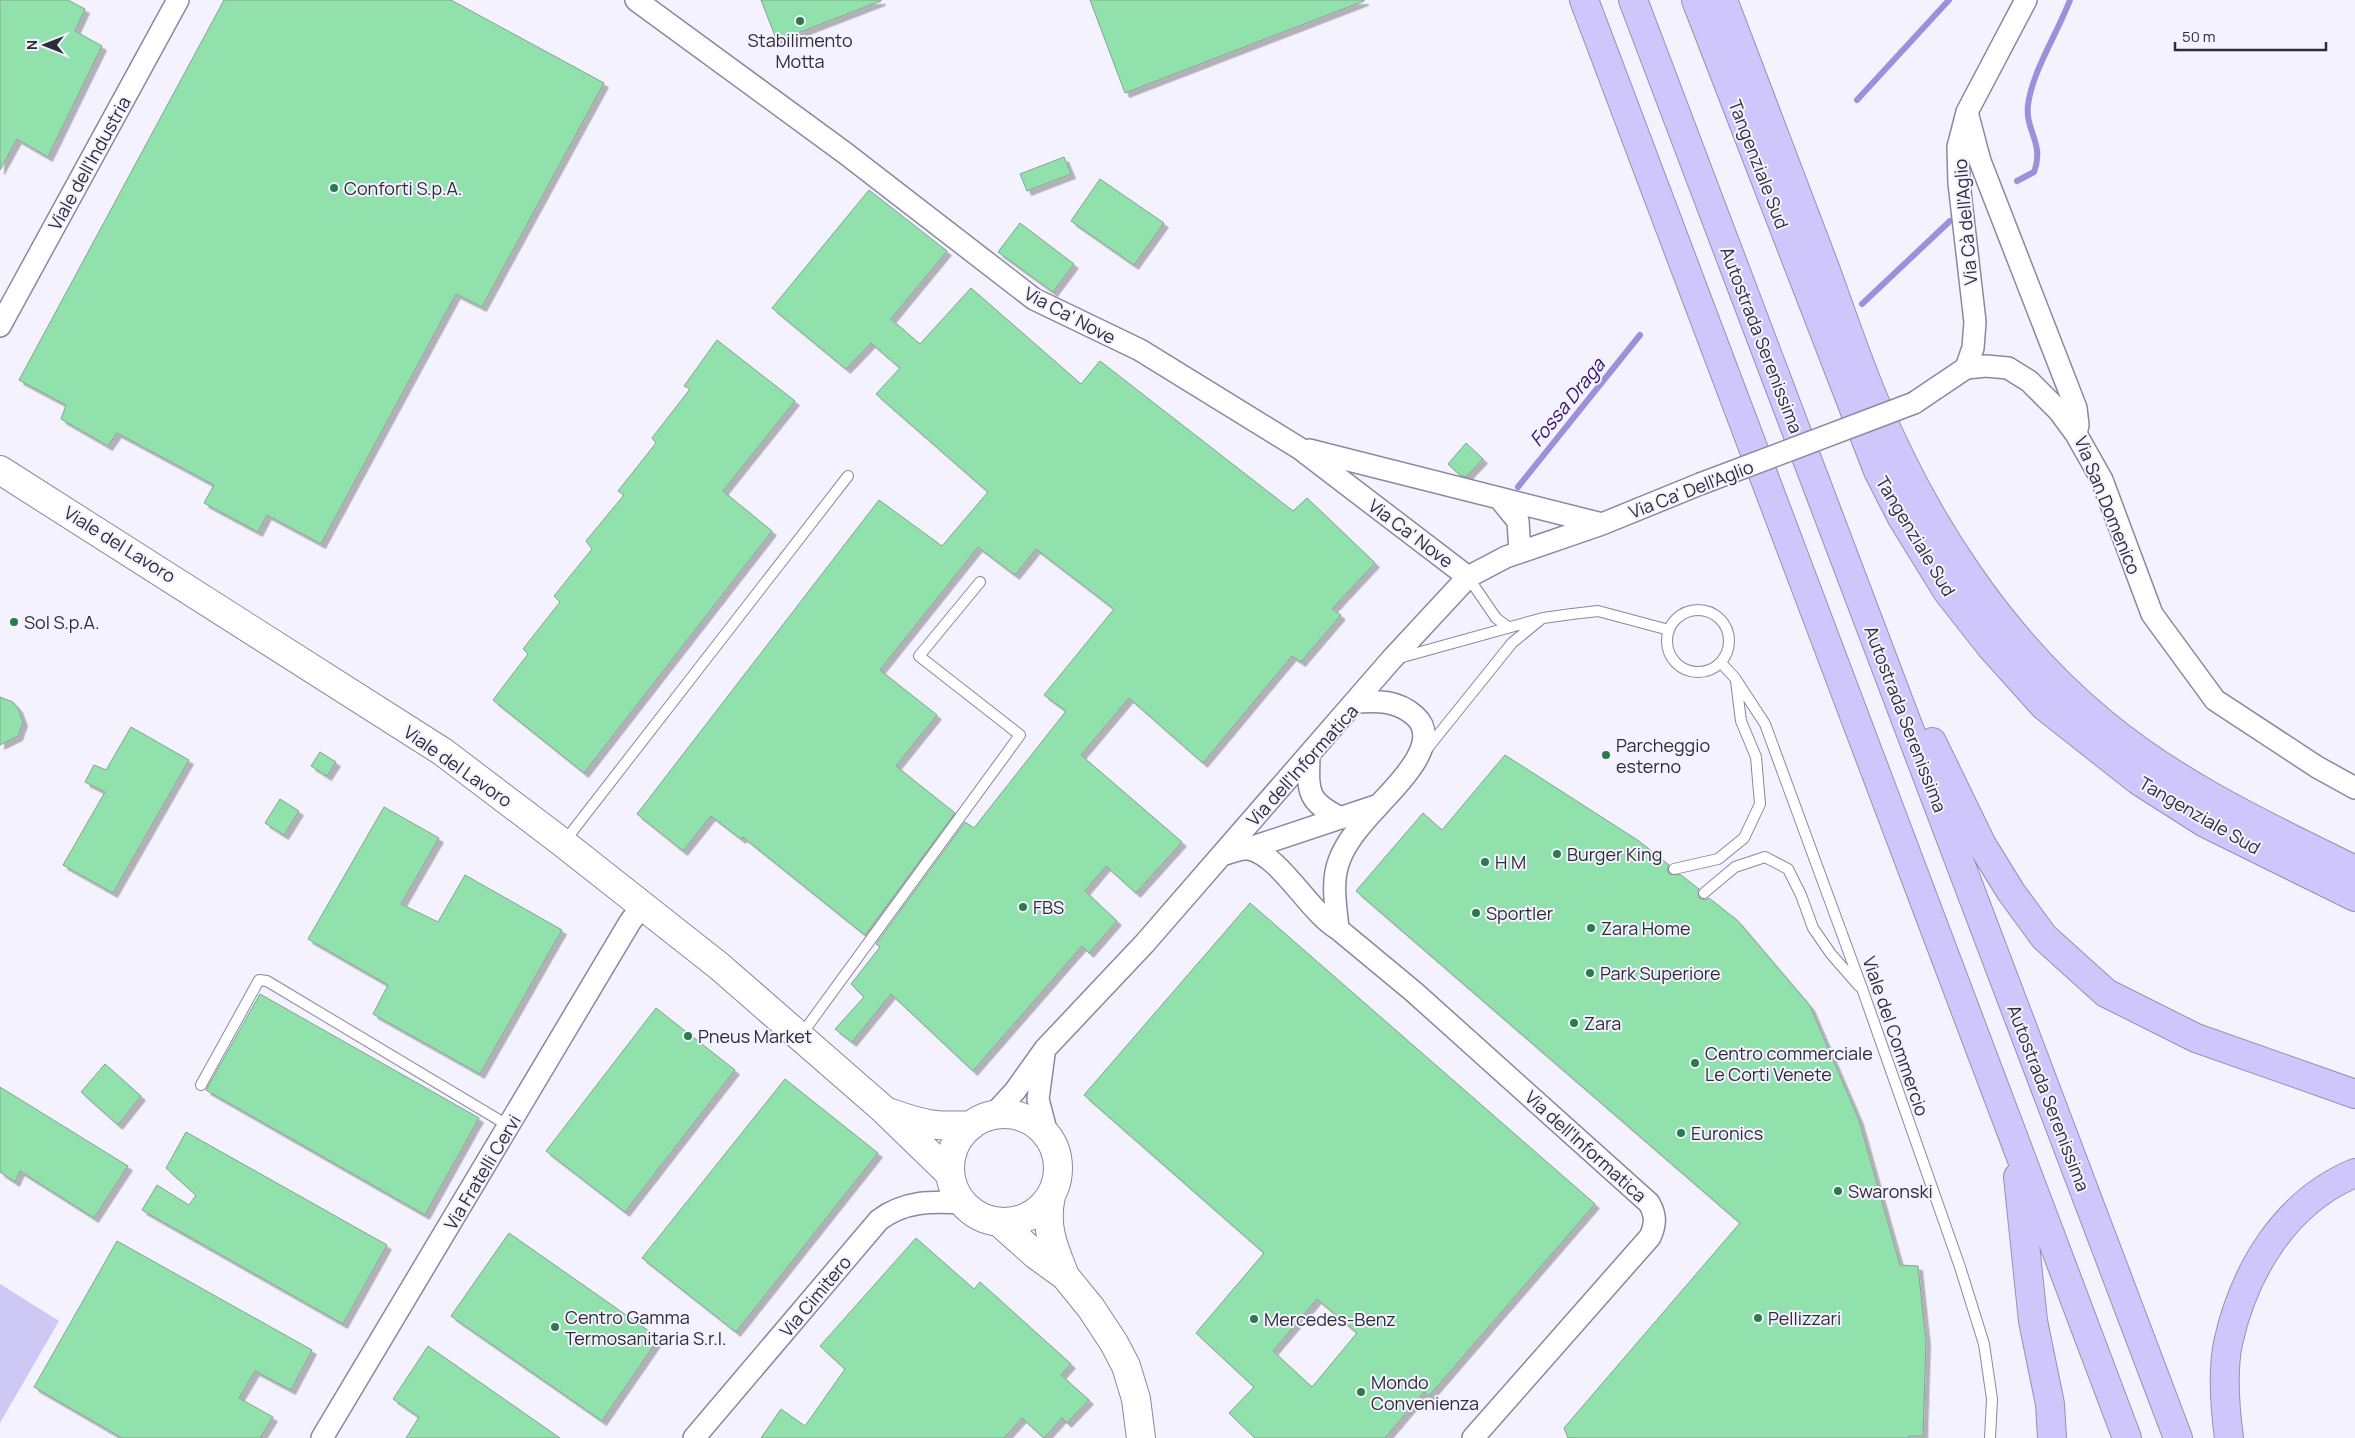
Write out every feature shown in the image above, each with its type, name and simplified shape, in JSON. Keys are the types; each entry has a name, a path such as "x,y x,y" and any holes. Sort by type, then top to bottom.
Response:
{"highway":[{"path":"1584,0 2127,1438"},
{"name":"Autostrada Serenissima","path":"1633,0 2178,1438"},
{"name":"Tangenziale Sud","path":"1696,0 1878,471 1902,518 1946,591 1991,647 2044,706 2138,781 2205,823 2355,898"},
{"name":"Tangenziale Sud","path":"1723,0 1874,399 1904,466 1943,537 1984,597 2041,665 2103,723 2177,776 2225,806 2355,870"},
{"path":"1871,626 1926,728 1982,845 2011,892 2044,937 2106,993 2196,1038 2355,1094"},
{"path":"2014,1139 2033,1321 2050,1404 2052,1438"},
{"path":"2229,1438 2225,1407 2228,1344 2244,1293 2269,1242 2306,1203 2343,1177 2355,1172"}],"street":[{"name":"Viale dell'Industria","path":"0,326 178,0"},
{"name":"Via Ca' Nove","path":"636,0 845,153 1034,299 1140,350 1299,448 1468,576"},
{"name":"Via Cà dell'Aglio","path":"1966,368 1973,348 1975,322 1959,183 1958,146 1967,112 2026,0"},
{"name":"Via San Domenico","path":"1967,112 1980,160 2076,408 2078,425 2076,434 2102,480 2152,614 2215,700 2317,767 2355,788"},
{"path":"1966,368 1986,366 2008,368 2029,381 2059,411 2076,434"},
{"name":"Via Ca' Dell'Aglio","path":"1468,576 1520,552 1602,524 1700,484 1914,404 1966,368"},
{"path":"1299,448 1602,524"},
{"name":"Viale del Lavoro","path":"0,470 443,752 564,843 719,966 883,1110 950,1174"},
{"path":"1499,498 1518,521 1520,552"},
{"path":"1355,702 1468,576"},
{"name":"Via dell'Informatica","path":"983,1120 1015,1091 1045,1049 1145,943 1355,702 1385,701 1405,707 1419,720 1424,741 1417,760 1349,842 1339,861 1334,882 1338,929"},
{"path":"1309,755 1308,778 1314,801 1325,810 1341,818"},
{"path":"1247,849 1379,805"},
{"name":"Via dell'Informatica","path":"1222,855 1247,849 1260,854 1274,863 1324,920 1338,929 1414,992 1649,1203 1655,1213 1655,1227 1650,1237 1473,1438"},
{"name":"Via Fratelli Cervi","path":"322,1438 510,1126 630,922 642,906"},
{"path":"1045,1049 1038,1100 1047,1134 1055,1148 1058,1164 1057,1181 1047,1214 1052,1243 1065,1276"},
{"name":"Viale del Lavoro","path":"883,1110 926,1125 940,1127 1008,1114 1023,1117 1036,1124 1047,1134"},
{"name":"Viale del Lavoro","path":"962,1203 954,1189 950,1174 952,1155 959,1138 983,1120"},
{"path":"962,1203 985,1219 999,1222 1014,1222 1029,1217 1041,1208 1051,1196"},
{"name":"Via Cimitero","path":"694,1438 879,1220 890,1212 920,1202 931,1200 962,1203"},
{"path":"999,1222 1036,1255 1065,1276 1091,1308 1114,1343 1126,1366 1136,1399 1141,1438"}],"lane":[{"path":"564,843 848,476"},
{"path":"1468,576 1496,618 1508,627"},
{"path":"800,1036 1020,735 919,656 980,582"},
{"path":"1700,610 1713,614 1723,622 1729,637 1727,653 1721,663 1709,671 1697,673 1687,671 1678,665 1671,656 1667,643 1669,630 1678,618 1688,612 1700,610"},
{"path":"1391,660 1543,618 1598,611 1669,630"},
{"path":"1417,760 1512,643 1543,618"},
{"name":"Viale del Commercio","path":"1721,663 1735,678 1765,724 1864,991 1984,1344 1992,1398 1990,1438"},
{"path":"1674,869 1718,859 1744,838 1760,804 1756,757 1741,721 1735,678"},
{"path":"1704,893 1735,866 1765,858 1788,869 1801,895 1813,928 1831,954 1864,991"},
{"path":"201,1086 259,980 267,981 510,1126"}],"shaded area":[{"path":"0,1284 59,1321 0,1423"}],"building":[{"path":"0,0 68,0 85,9 75,31 102,46 48,157 17,139 0,170"},
{"name":"Conforti S.p.A.","path":"224,0 451,0 604,83 482,307 456,294 321,544 267,515 258,532 204,503 214,485 117,433 108,446 61,419 66,405 19,380"},
{"name":"Stabilimento Motta","path":"761,0 881,0 881,1 777,41"},
{"path":"1090,0 1364,0 1364,1 1125,93"},
{"path":"1064,157 1071,174 1027,191 1020,174"},
{"path":"1100,179 1164,223 1134,265 1071,221"},
{"path":"869,190 947,251 891,319 920,344 971,288 1081,384 1100,361 1293,511 1307,498 1375,563 1332,609 1341,615 1301,662 1292,656 1203,763 1129,698 1081,755 1182,842 1136,893 1106,866 1085,891 1117,921 1089,953 1082,946 973,1071 891,994 852,1042 835,1029 864,997 851,984 880,947 876,944 965,822 974,828 1066,711 1044,695 1114,609 1036,549 1015,575 978,547 880,670 937,715 896,766 955,813 865,935 743,837 741,839 711,816 683,851 637,814 879,500 942,546 988,492 876,394 900,368 871,343 846,369 772,308"},
{"path":"1020,223 1074,264 1053,292 998,252"},
{"path":"717,340 795,401 723,491 772,531 584,773 493,700 528,654 523,649 560,602 554,596 592,549 586,541 624,495 618,491 656,443 652,438 690,389 684,386"},
{"path":"1466,443 1483,459 1466,477 1460,475 1448,464"},
{"path":"0,697 13,702 18,708 23,722 18,736 0,745"},
{"path":"131,727 189,760 113,893 63,865 105,792 85,782 94,765 106,770"},
{"path":"320,752 336,762 327,776 311,766"},
{"name":"Centro commerciale Le Corti Venete","path":"1505,755 1639,841 1669,865 1667,870 1669,874 1681,875 1699,889 1699,898 1705,900 1709,898 1737,920 1810,1006 1859,1120 1900,1265 1918,1266 1926,1341 1923,1436 1909,1436 1909,1438 1568,1438 1564,1428 1740,1223 1356,891 1423,813 1442,830"},
{"path":"280,799 299,811 284,835 265,823"},
{"path":"384,807 439,838 401,904 438,922 465,875 562,930 480,1074 373,1014 388,985 308,939"},
{"path":"1250,903 1595,1204 1429,1396 1424,1392 1385,1438 1255,1438 1229,1413 1254,1387 1196,1333 1264,1253 1084,1095","holes":["1317,1299 1357,1333 1312,1387 1273,1351"]},
{"path":"260,994 479,1118 425,1215 206,1090"},
{"path":"656,1008 735,1070 625,1212 546,1151"},
{"path":"105,1064 141,1096 118,1125 81,1092"},
{"path":"785,1079 878,1153 736,1332 642,1258"},
{"path":"0,1087 128,1166 94,1218 20,1171 15,1182 0,1172"},
{"path":"186,1132 387,1245 343,1324 142,1210 157,1185 189,1205 196,1195 166,1168"},
{"name":"Centro Gamma Termosanitaria S.r.l.","path":"509,1233 659,1338 602,1421 451,1316"},
{"path":"916,1238 974,1289 980,1282 1071,1364 1061,1375 1089,1400 1067,1423 1062,1418 1044,1438 1022,1418 1004,1438 761,1438 781,1409 805,1426 845,1369 820,1346"},
{"path":"117,1241 312,1350 291,1390 255,1371 239,1398 273,1417 260,1438 122,1438 34,1387"},
{"path":"428,1346 560,1438 406,1438 419,1417 393,1399"}],"waterway":[{"name":"Fossa Draga","path":"1857,100 1949,0"},
{"path":"2017,181 2034,172 2037,162 2036,145 2028,114 2030,92 2070,0"},
{"path":"1862,304 1950,221"},
{"name":"Fossa Draga","path":"1518,487 1640,335"}],"place":[{"name":"Stabilimento Motta","path":"800,21"},
{"name":"Conforti S.p.A.","path":"334,188"},
{"name":"Sol S.p.A.","path":"14,622"},
{"name":"Parcheggio esterno","path":"1606,755"},
{"name":"Burger King","path":"1557,854"},
{"name":"H M","path":"1485,862"},
{"name":"FBS","path":"1023,907"},
{"name":"Sportler","path":"1476,913"},
{"name":"Zara Home","path":"1591,928"},
{"name":"Park Superiore","path":"1590,973"},
{"name":"Zara","path":"1574,1023"},
{"name":"Pneus Market","path":"688,1036"},
{"name":"Centro commerciale Le Corti Venete","path":"1695,1063"},
{"name":"Euronics","path":"1681,1133"},
{"name":"Swaronski","path":"1838,1191"},
{"name":"Pellizzari","path":"1758,1318"},
{"name":"Mercedes-Benz","path":"1254,1319"},
{"name":"Centro Gamma Termosanitaria S.r.l.","path":"555,1327"},
{"name":"Mondo Convenienza","path":"1361,1392"}]}
